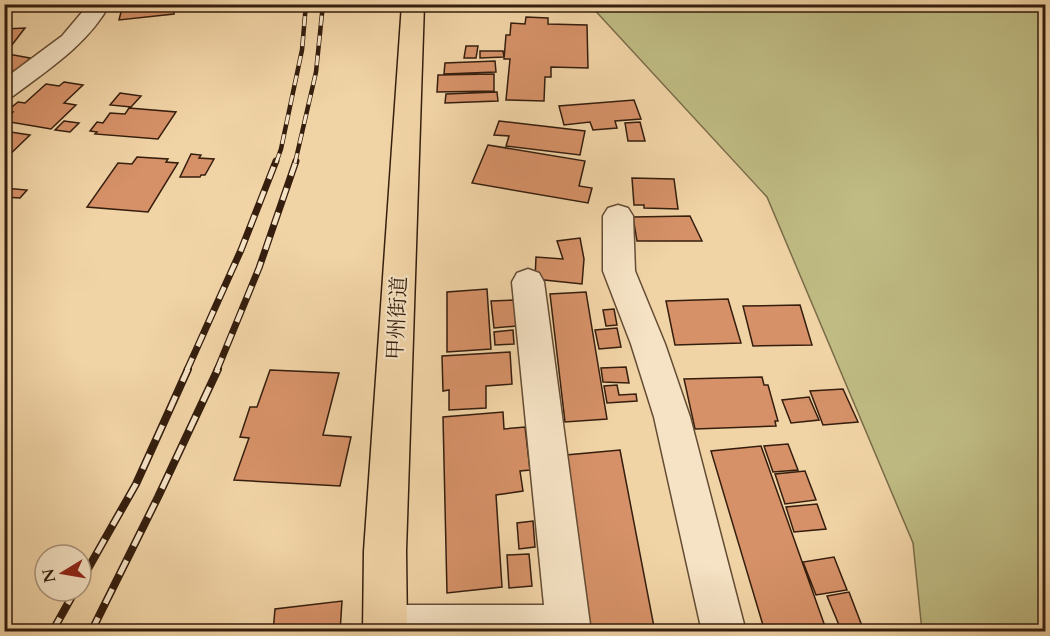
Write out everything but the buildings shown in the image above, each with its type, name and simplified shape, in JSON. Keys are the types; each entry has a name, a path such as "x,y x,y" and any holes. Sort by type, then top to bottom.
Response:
{"highway":[{"name":"甲州街道","path":"385,629 385,551 413,4"}],"street":[{"path":"4,91 72,37 95,16 100,4"},
{"path":"618,216 619,270 652,356 672,417 724,632"},
{"path":"385,629 569,629 528,282"}],"shaded area":[{"path":"590,5 1045,5 1045,631 922,631 913,543 767,197"}],"railway":[{"path":"276,163 302,50 306,4"},
{"path":"295,163 316,72 323,4"},
{"path":"187,370 241,250 276,161"},
{"path":"217,370 259,268 296,161"},
{"path":"93,560 136,484 188,369"},
{"path":"91,632 218,369"},
{"path":"52,632 68,603"}]}
